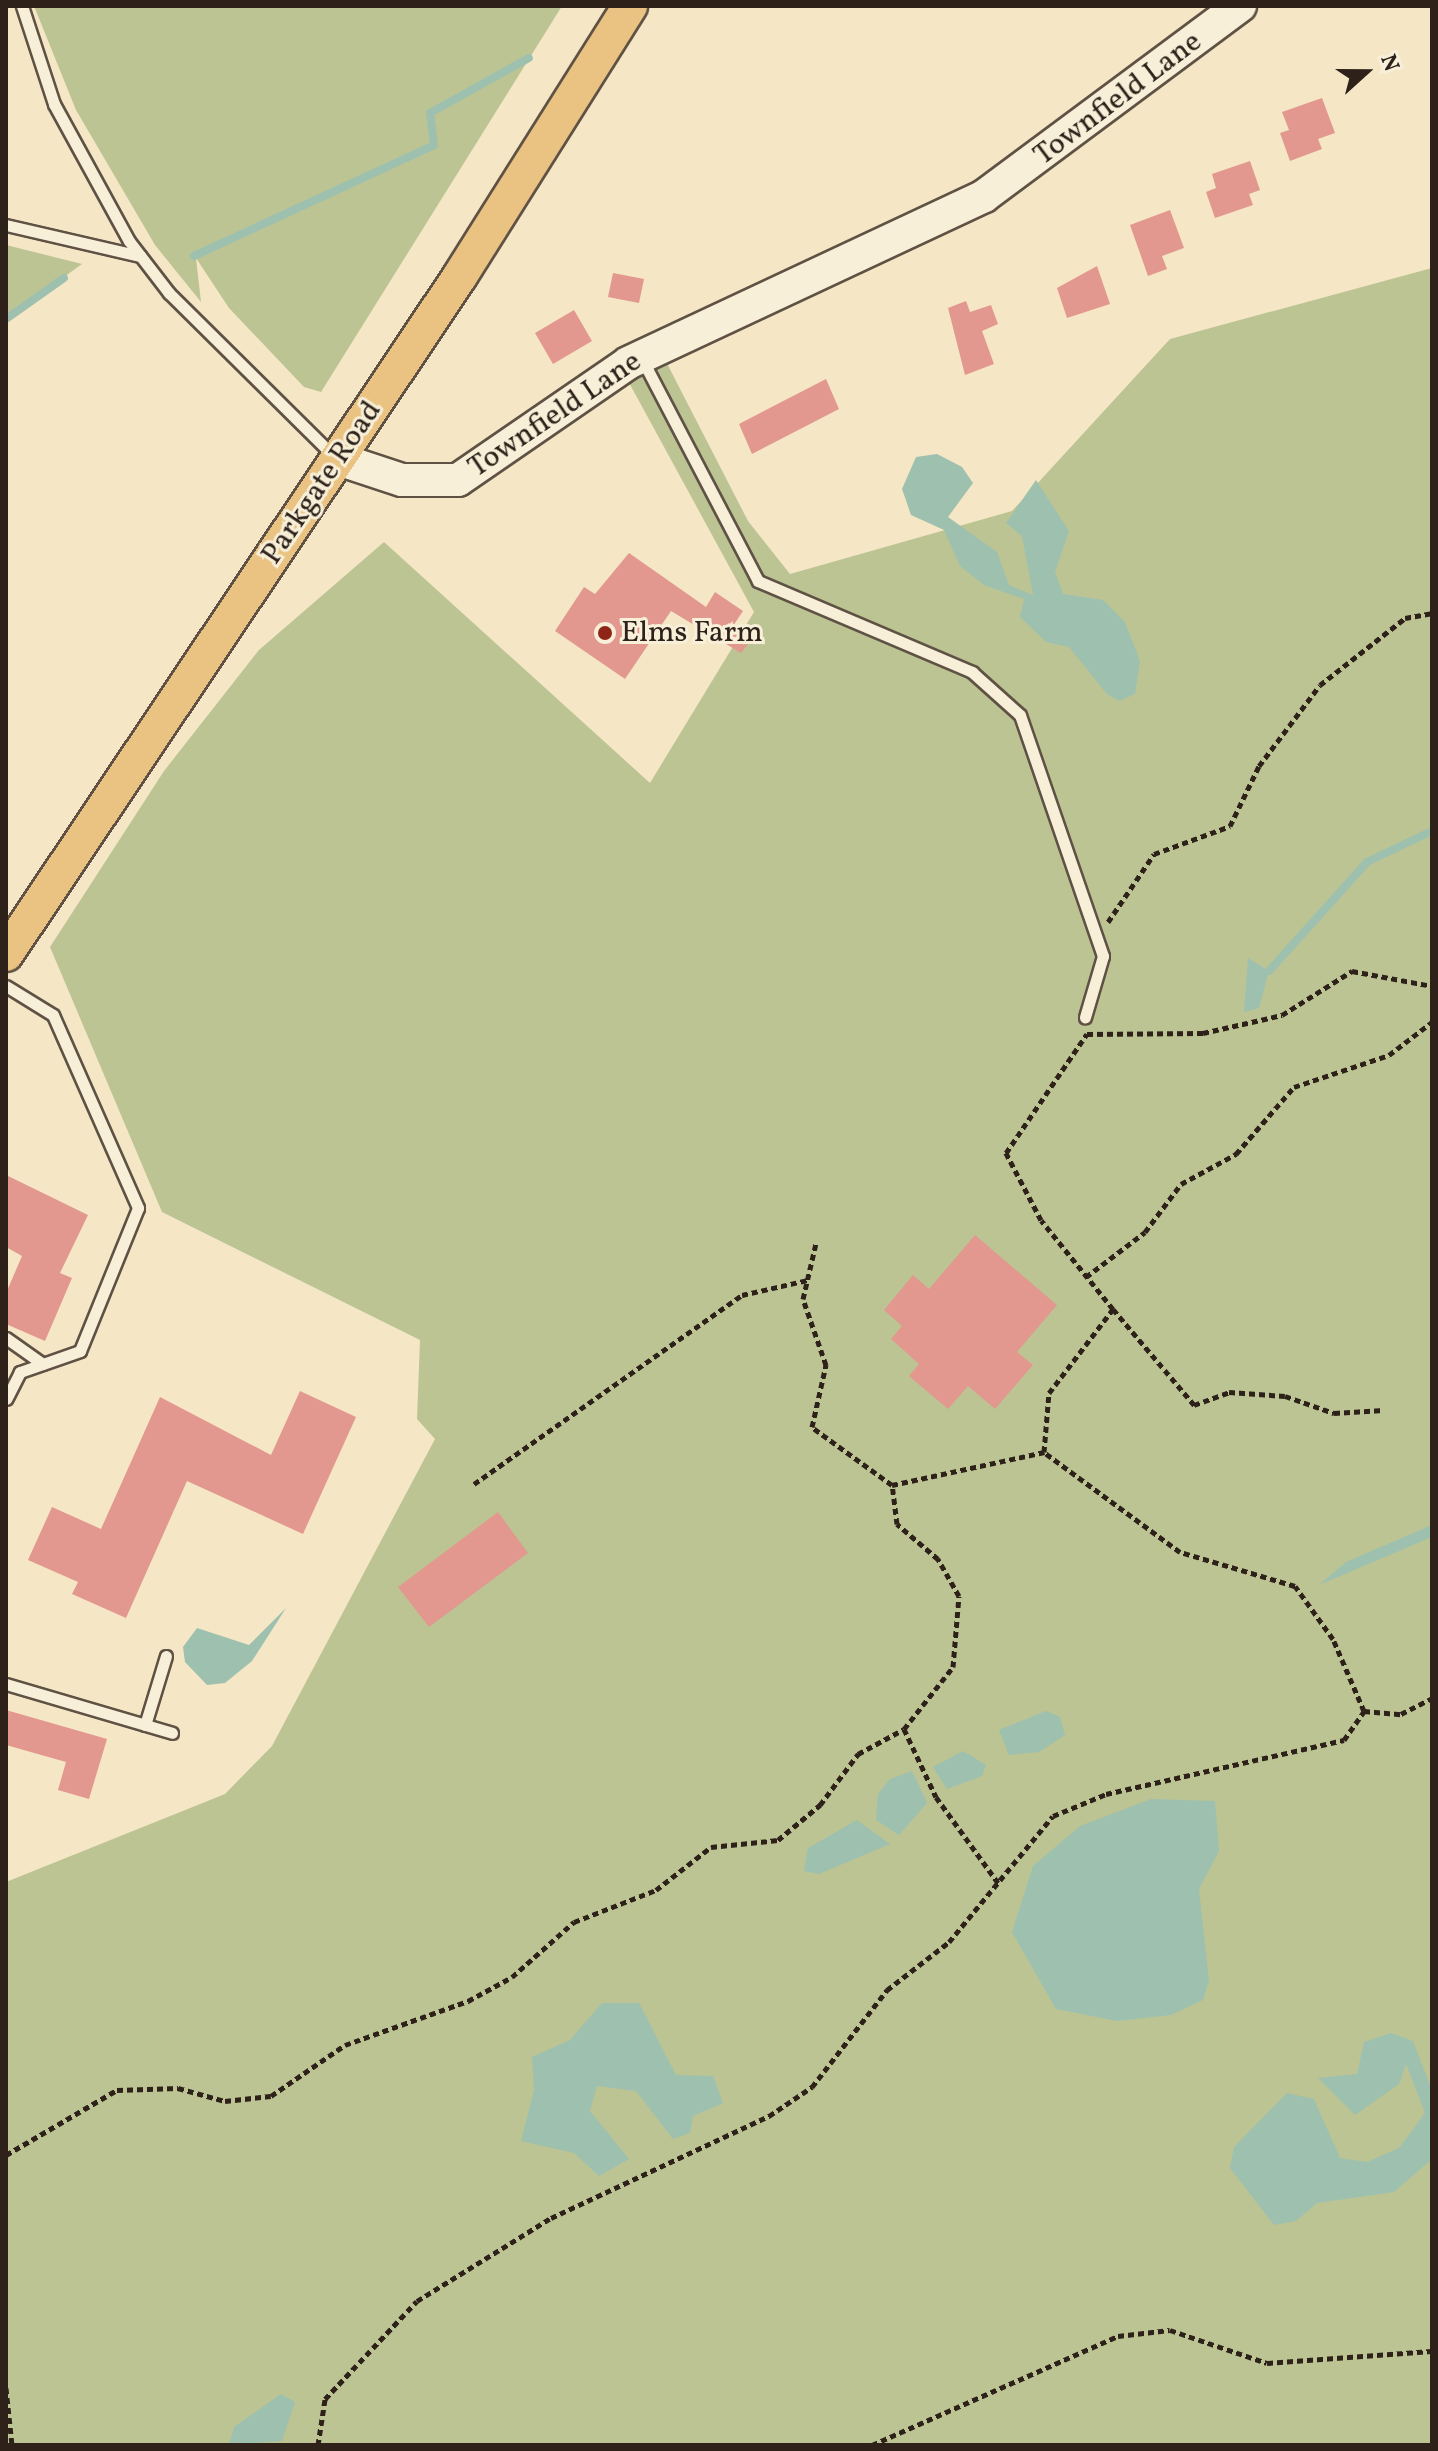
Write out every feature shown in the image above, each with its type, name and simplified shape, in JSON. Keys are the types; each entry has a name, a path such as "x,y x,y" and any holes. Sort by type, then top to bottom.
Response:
{"main road":[{"name":"Parkgate Road","path":"6,954 338,459 630,6"}],"street":[{"name":"Townfield Lane","path":"338,459 402,480 458,480 641,357 984,196 1240,6"}],"lane":[{"name":"Townfield Lane","path":"22,6 54,104 141,256 338,459"},
{"path":"6,225 141,256"},
{"path":"641,357 758,581 972,672 1020,715 1103,956 1085,1017"},
{"path":"6,986 53,1015 138,1208 80,1351 20,1372 6,1399"},
{"path":"6,1338 43,1364"},
{"path":"145,1725 166,1656"},
{"path":"6,1684 172,1733"}],"path":[{"path":"1094,928 1110,921 1154,854 1230,826 1259,766 1320,685 1405,618 1432,613"},
{"path":"1384,1410 1334,1413 1285,1396 1229,1392 1194,1405 1041,1220 1006,1153 1087,1034 1203,1033 1282,1015 1352,971 1432,986"},
{"path":"1086,1277 1145,1232 1181,1184 1236,1154 1294,1087 1389,1055 1432,1022"},
{"path":"6,2155 117,2090 178,2088 225,2101 271,2096 345,2045 468,2001 512,1977 574,1922 656,1890 711,1847 778,1840 820,1805 858,1754 904,1729 953,1667 959,1596 938,1559 897,1524 892,1485 812,1427 826,1365 803,1299 816,1243"},
{"path":"474,1484 742,1295 808,1280"},
{"path":"1044,1452 1049,1393 1113,1309"},
{"path":"892,1485 1044,1452 1180,1552 1295,1586 1333,1639 1364,1711"},
{"path":"1364,1711 1401,1714 1432,1698"},
{"path":"318,2445 325,2399 417,2301 551,2218 769,2116 812,2087 887,1990 949,1942 1053,1816 1106,1794 1344,1740 1364,1711"},
{"path":"904,1729 936,1797 999,1884"},
{"path":"872,2445 1118,2336 1170,2330 1267,2363 1432,2351"},
{"path":"6,2388 12,2445"}],"shaded area":[{"path":"34,6 562,6 321,392 304,387 229,308 196,258 201,302 155,245 76,110"},
{"path":"6,245 82,264 6,319"},
{"path":"1432,268 1432,2445 6,2445 6,1882 225,1794 272,1746 435,1439 417,1419 420,1340 162,1212 50,947 164,771 259,650 384,542 650,783 754,612 621,368 659,348 748,521 790,574 1012,511 1170,339"},
{"path":"937,454 962,467 973,483 948,517 997,552 1009,585 1033,595 1022,536 1006,523 1036,480 1069,531 1055,572 1063,594 1103,600 1125,622 1140,661 1135,694 1119,701 1107,694 1069,647 1046,642 1020,617 1024,599 984,585 960,566 944,530 911,515 902,489 916,457"},
{"path":"1248,958 1269,971 1259,1008 1244,1012"},
{"path":"1432,1525 1432,1537 1319,1585 1346,1562"},
{"path":"286,1608 252,1661 225,1683 207,1685 185,1662 183,1647 197,1628 249,1645"},
{"path":"1046,1711 1060,1717 1065,1735 1039,1752 1009,1755 999,1730"},
{"path":"963,1751 986,1765 982,1776 947,1789 933,1767"},
{"path":"912,1771 927,1803 899,1835 876,1820 878,1794 890,1779"},
{"path":"1151,1799 1215,1801 1219,1851 1199,1889 1209,1980 1203,2000 1171,2015 1117,2021 1056,2009 1012,1932 1033,1866 1080,1826"},
{"path":"857,1820 890,1844 819,1874 804,1871 808,1848"},
{"path":"602,2003 639,2003 676,2075 713,2076 723,2103 693,2116 690,2133 673,2139 636,2091 597,2086 590,2111 629,2159 599,2176 574,2153 521,2141 534,2090 532,2057 570,2040"},
{"path":"1391,2033 1413,2041 1432,2090 1432,2159 1394,2192 1317,2203 1296,2221 1274,2225 1230,2168 1234,2147 1287,2093 1314,2099 1340,2158 1367,2162 1399,2148 1425,2113 1406,2064 1399,2084 1355,2115 1318,2078 1357,2074 1364,2042"},
{"path":"281,2394 295,2402 282,2441 229,2445 234,2427"}],"building":[{"path":"1322,98 1335,133 1318,139 1322,149 1290,161 1280,133 1289,130 1282,112"},
{"path":"1250,161 1260,190 1249,194 1253,205 1215,218 1206,192 1216,188 1212,174"},
{"path":"1170,210 1184,248 1162,256 1167,269 1148,276 1130,225"},
{"path":"1097,266 1110,304 1067,318 1057,288"},
{"path":"613,273 644,279 639,303 608,297"},
{"path":"966,301 970,312 991,305 998,324 982,331 994,364 965,375 948,308"},
{"path":"574,310 592,341 553,364 535,333"},
{"path":"826,379 839,409 752,454 739,424"},
{"path":"629,553 706,607 715,592 743,611 733,626 751,640 741,653 671,611 625,679 555,631 584,587 595,594"},
{"path":"6,1175 88,1215 60,1273 72,1278 45,1341 6,1324 6,1293 22,1256 6,1247"},
{"path":"975,1235 1057,1305 1017,1352 1033,1365 995,1409 968,1386 948,1409 909,1376 919,1364 891,1339 902,1326 884,1310 913,1275 929,1289"},
{"path":"300,1391 356,1417 303,1534 187,1481 126,1618 72,1594 78,1582 28,1560 52,1507 101,1529 160,1397 271,1455"},
{"path":"498,1512 528,1553 429,1627 398,1587"},
{"path":"6,1710 107,1739 89,1799 58,1790 66,1762 6,1745"}],"waterway":[{"path":"194,256 434,145 430,113 529,58"},
{"path":"6,319 64,278"},
{"path":"1269,971 1367,862 1432,831"}],"place":[{"name":"Elms Farm","path":"605,633"}]}
